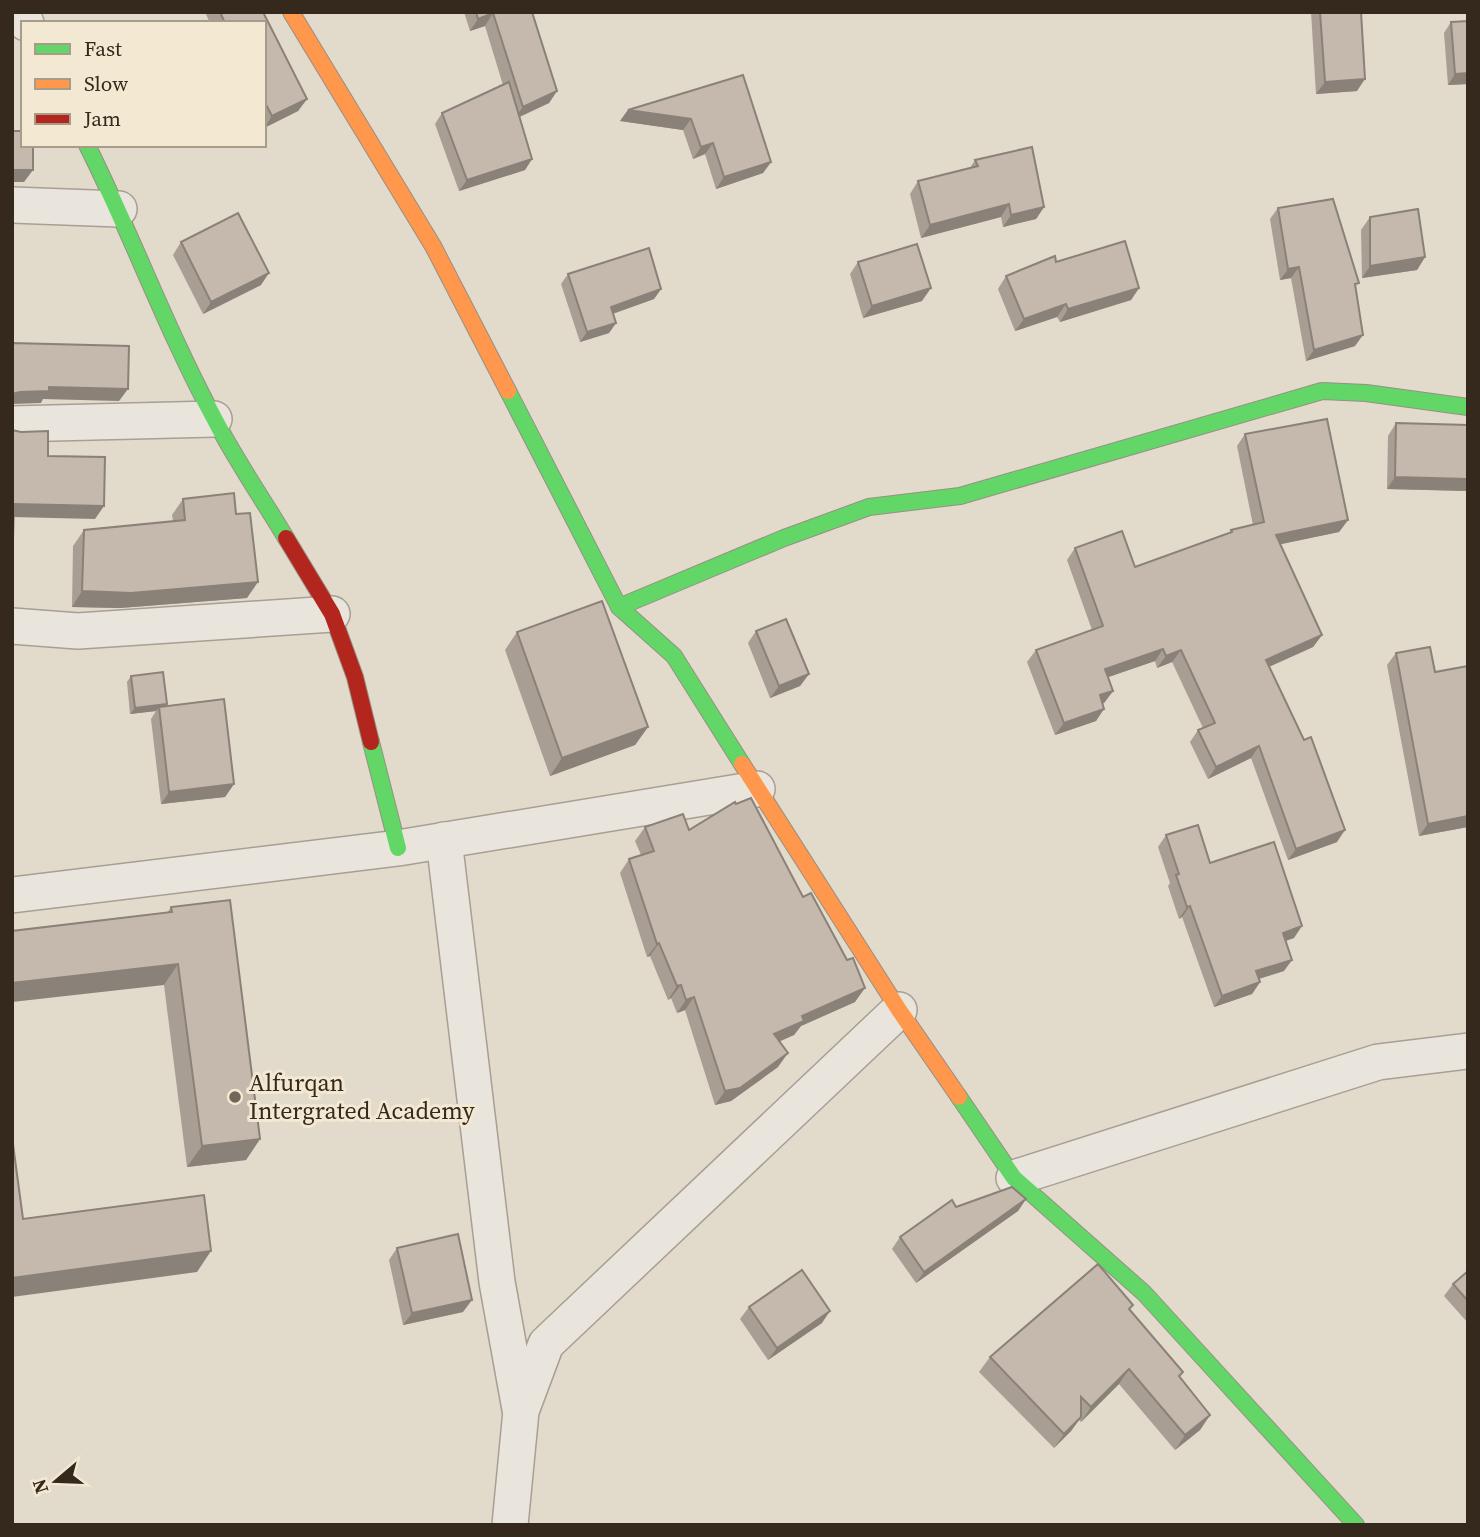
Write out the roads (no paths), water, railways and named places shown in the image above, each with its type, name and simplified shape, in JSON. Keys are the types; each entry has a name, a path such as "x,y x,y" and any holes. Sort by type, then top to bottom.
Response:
{"street":[{"path":"292,12 433,246 619,607 674,656 899,1010 1014,1178 1144,1293 1356,1525"},
{"path":"88,147 119,209 158,304 214,419 332,614 355,677 398,848"},
{"path":"12,205 119,209"},
{"path":"619,607 783,538 869,507 960,496 1322,391 1366,393 1468,407"},
{"path":"12,424 214,419"},
{"path":"12,626 78,631 332,614"},
{"path":"12,895 398,848 757,789"},
{"path":"444,840 497,1282 521,1411"},
{"path":"510,1525 521,1411 546,1344 899,1010"},
{"path":"1014,1178 1378,1062 1468,1051"}],"place":[{"name":"Alfurqan Intergrated Academy","path":"235,1097"}]}
